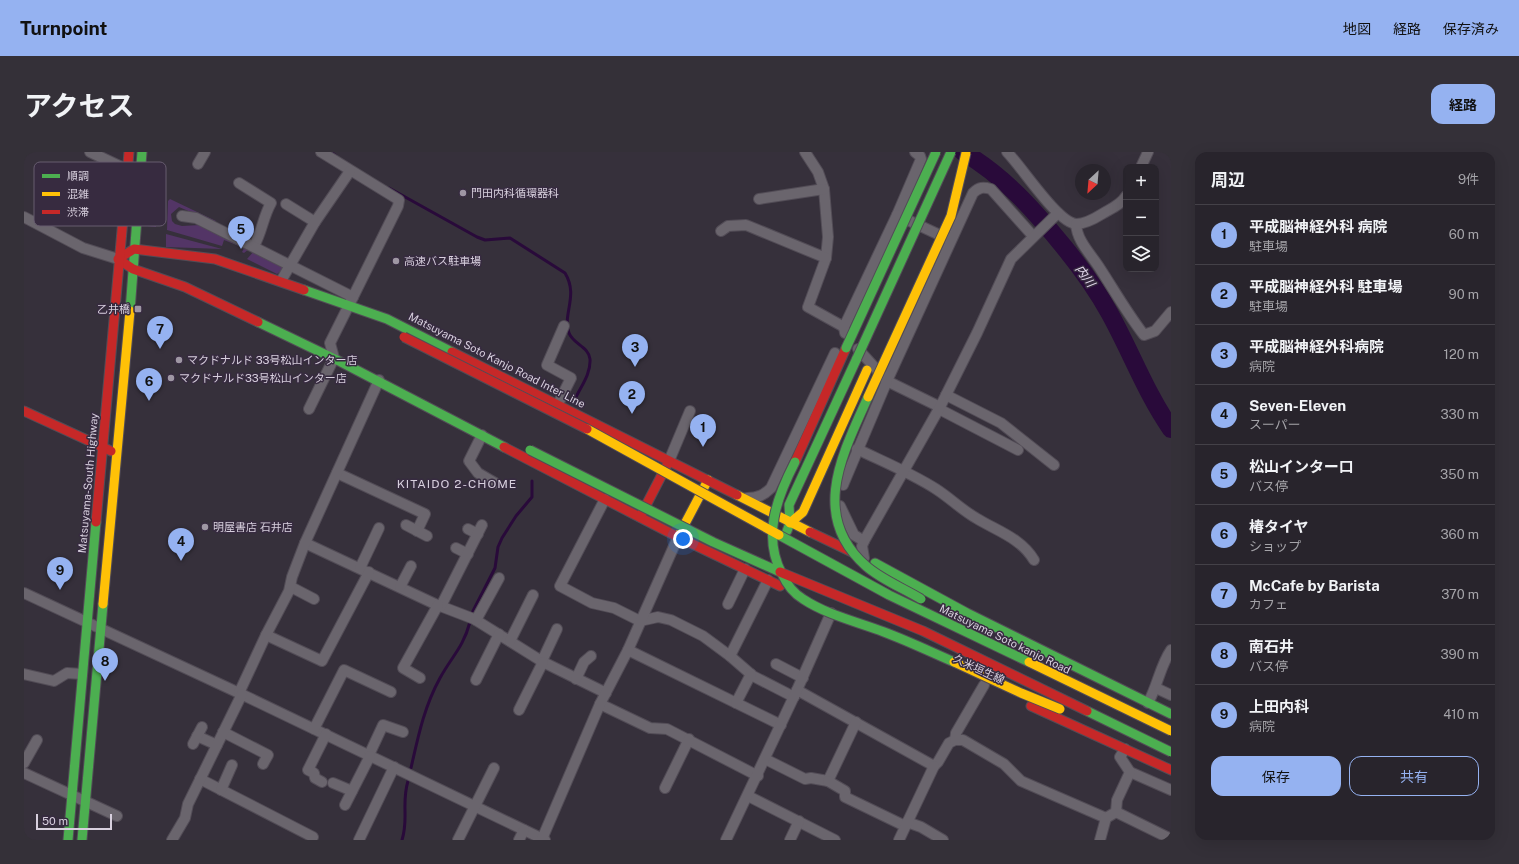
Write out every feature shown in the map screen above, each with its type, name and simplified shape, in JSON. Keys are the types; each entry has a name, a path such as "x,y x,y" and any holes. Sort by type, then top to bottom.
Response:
{"main road":[{"name":"Matsuyama-South Highway","path":"128,162 129,152"},
{"path":"141,162 142,152"},
{"path":"936,152 814,422 781,489 772,522 773,549 778,569 794,592 814,605 906,641 1034,700 1125,731"},
{"path":"134,250 118,259 133,269 185,287 239,311 379,380 678,537 768,580 790,523 789,505 950,152"},
{"path":"944,200 966,153"},
{"path":"966,153 951,216 839,465 833,493 837,518 843,537 862,563 922,600 1021,652 1098,697"},
{"path":"925,243 935,222"},
{"name":"Matsuyama-South Highway","path":"68,840 82,674 104,447 122,226"},
{"path":"82,840 136,226"},
{"name":"Matsuyama Soto Kanjo Road Inter Line","path":"134,250 215,259 281,281 350,301 371,314 408,329 708,480 790,523 864,558"},
{"name":"Matsuyama Soto kanjo Road","path":"371,314 404,337 554,412 671,474 830,564 889,595 1171,731"},
{"path":"790,523 803,512 874,356"},
{"path":"24,410 117,453"},
{"path":"446,415 530,450 748,558 923,631 1125,731 1171,752"},
{"path":"640,517 669,461"},
{"path":"678,537 708,480"},
{"path":"864,558 954,606 1171,714"},
{"name":"久米垣生線","path":"768,580 831,613 930,660 1171,770"},
{"path":"930,660 954,606"},
{"path":"1125,749 1148,703"}],"street":[{"path":"90,152 111,162"},
{"path":"198,164 205,152"},
{"path":"309,409 334,358 330,343 398,206 399,200 321,152"},
{"path":"805,152 818,172 824,189 828,237 826,258 808,307 844,331 887,381 1018,450"},
{"path":"741,498 756,498 771,488 897,215 921,159 915,152"},
{"path":"1007,152 1022,168 1056,215 1076,224 1093,219 1121,203 1123,200"},
{"path":"1142,164 1148,152"},
{"path":"281,281 315,222 350,171"},
{"path":"239,183 271,203 265,214 259,238 254,246"},
{"path":"864,541 857,538 852,532 839,500 846,475 887,381 973,193 977,188 984,187 991,189 1035,234"},
{"path":"759,199 824,189"},
{"path":"286,204 315,222"},
{"path":"897,215 951,241"},
{"path":"864,558 862,546 864,541 940,408 977,333 1006,268 1017,251 1056,215"},
{"path":"182,216 196,218 254,246 290,265 350,301"},
{"path":"24,217 34,222"},
{"path":"1076,224 1078,234 1083,245 1098,266 1124,310 1144,336 1155,331 1171,312"},
{"path":"721,231 728,226 746,225 826,258"},
{"path":"41,226 83,248 118,259"},
{"path":"558,404 571,378 547,365 564,326"},
{"path":"172,840 185,818 188,804 241,694 266,635 290,588 292,577 305,543 379,380"},
{"path":"946,395 1001,423 1054,465"},
{"path":"669,461 690,411"},
{"path":"482,435 468,461 478,473 495,483"},
{"path":"857,449 904,471 937,490 974,518 1015,539 1028,550 1034,560"},
{"path":"337,473 425,514 417,531"},
{"path":"605,499 560,586 592,604 614,608 640,621 658,617 671,620 703,636 751,674 796,693 856,722 934,766"},
{"path":"406,525 427,536"},
{"path":"266,635 322,661 365,570 379,528"},
{"path":"420,678 402,668 468,554 480,530 468,529"},
{"path":"26,598 101,628 326,734 543,839 600,704 628,650 678,537"},
{"path":"305,543 327,555 365,570 439,605 476,620 542,662 606,693"},
{"path":"456,548 468,554"},
{"path":"400,587 411,566"},
{"path":"728,604 745,569"},
{"path":"476,620 499,578"},
{"path":"730,656 768,580"},
{"path":"290,588 314,599"},
{"path":"510,641 534,595"},
{"path":"726,840 758,776 831,613"},
{"path":"519,710 556,629"},
{"path":"476,680 499,634"},
{"path":"628,650 781,725"},
{"path":"1148,703 1156,688 1165,659 1171,650"},
{"path":"576,679 584,662 591,656"},
{"path":"776,664 803,678"},
{"path":"314,729 344,670 391,692"},
{"path":"24,674 54,681 67,673 82,674"},
{"path":"736,703 751,674"},
{"path":"956,740 956,733 984,685"},
{"path":"1156,688 1171,695"},
{"path":"600,704 650,728 667,728 758,776"},
{"path":"828,781 856,722"},
{"path":"345,805 383,726 403,732"},
{"path":"223,732 268,755 263,764"},
{"path":"322,782 315,778 314,773 308,770 326,734"},
{"path":"198,736 217,745"},
{"path":"665,788 689,739"},
{"path":"24,763 37,740"},
{"path":"899,840 934,766 938,762 945,748 956,740 968,742 1004,764 1021,781 1106,818"},
{"path":"1125,749 1120,757 1130,772 1171,790"},
{"path":"765,759 805,779 811,778 828,781 845,791 845,797 906,824 921,827 943,840"},
{"path":"220,790 232,765"},
{"path":"359,840 394,767"},
{"path":"458,840 494,768"},
{"path":"1116,812 1117,800 1130,772"},
{"path":"24,773 117,816"},
{"path":"200,779 313,837"},
{"path":"334,783 352,791"},
{"path":"748,796 835,840"},
{"path":"1100,840 1106,818 1116,812"},
{"path":"1116,812 1171,839"},
{"path":"790,840 799,821"},
{"path":"519,840 524,830"}],"shaded area":[{"path":"170,199 216,221 214,222 179,207 171,214 172,221 175,224 182,226 200,225 249,249 244,253 242,252 244,248 224,240 222,246 167,230 168,201"},
{"path":"166,234 222,249 166,247"},
{"path":"254,251 283,266 281,271 277,274 247,259"}],"waterway":[{"path":"331,152 336,156"},
{"name":"内川","path":"963,152 978,161 1018,195 1077,263 1105,305 1154,401 1171,429"},
{"path":"389,188 477,237 485,240 510,238 565,273 571,289 567,319 569,333 571,337 587,351 590,359 588,374 576,397"},
{"path":"472,613 495,568 498,547 502,538 516,516 532,497 532,481"},
{"path":"411,768 422,722 434,689 444,670 461,645 470,622"},
{"path":"402,840 405,825 405,797 408,781"}],"traffic: fast":[{"path":"141,162 142,152"},
{"path":"846,348 936,152"},
{"path":"857,358 951,152"},
{"path":"130,311 136,226"},
{"path":"304,290 387,319 452,352"},
{"path":"258,322 341,362 504,447"},
{"path":"787,531 790,523 789,505 857,358"},
{"path":"868,397 849,440 841,462 836,484 835,505 839,526 849,547 866,566 886,580 921,599"},
{"path":"530,450 713,542 780,572"},
{"path":"795,462 788,475 778,503 774,517 773,531 773,545 776,560 784,578 791,588 799,597 822,610 893,635 954,662"},
{"path":"68,840 96,522"},
{"path":"779,535 889,595 1029,662"},
{"path":"875,563 967,613 1171,714"},
{"path":"82,840 103,604"},
{"path":"1087,711 1171,752"}],"traffic: slow":[{"path":"868,397 951,216 966,153"},
{"path":"103,604 130,311"},
{"path":"790,523 803,512 867,370"},
{"path":"587,429 779,535"},
{"path":"678,537 708,480"},
{"path":"737,495 810,532"},
{"path":"954,662 1060,709"},
{"path":"1029,662 1171,731"}],"traffic: jam":[{"path":"128,162 129,152"},
{"path":"96,522 122,226"},
{"path":"258,322 185,287 133,269 118,259 134,249 215,259 304,290"},
{"path":"404,337 587,429"},
{"path":"795,462 846,348"},
{"path":"452,352 737,495"},
{"path":"24,411 111,451"},
{"path":"504,447 678,537 780,586"},
{"path":"640,517 669,461"},
{"path":"810,532 854,553"},
{"path":"780,572 923,631 1087,711"},
{"path":"1031,706 1171,770"}],"place":[{"name":"門田内科循環器科","path":"463,193"},
{"name":"松山インター口","path":"241,249"},
{"name":"高速バス駐車場","path":"396,261"},
{"name":"乙井橋","path":"138,309"},
{"name":"McCafe by Barista","path":"160,349"},
{"name":"マクドナルド 33号松山インター店","path":"179,360"},
{"name":"平成脳神経外科病院","path":"635,367"},
{"name":"マクドナルド33号松山インター店","path":"171,378"},
{"name":"椿タイヤ","path":"149,401"},
{"name":"平成脳神経外科 駐車場","path":"632,414"},
{"name":"平成脳神経外科 病院","path":"703,447"},
{"name":"明屋書店 石井店","path":"205,527"},
{"name":"Seven-Eleven","path":"181,561"},
{"name":"上田内科","path":"60,590"},
{"name":"南石井","path":"105,681"}],"district":[{"name":"KITAIDO 2-CHOME","path":"457,484"}]}
